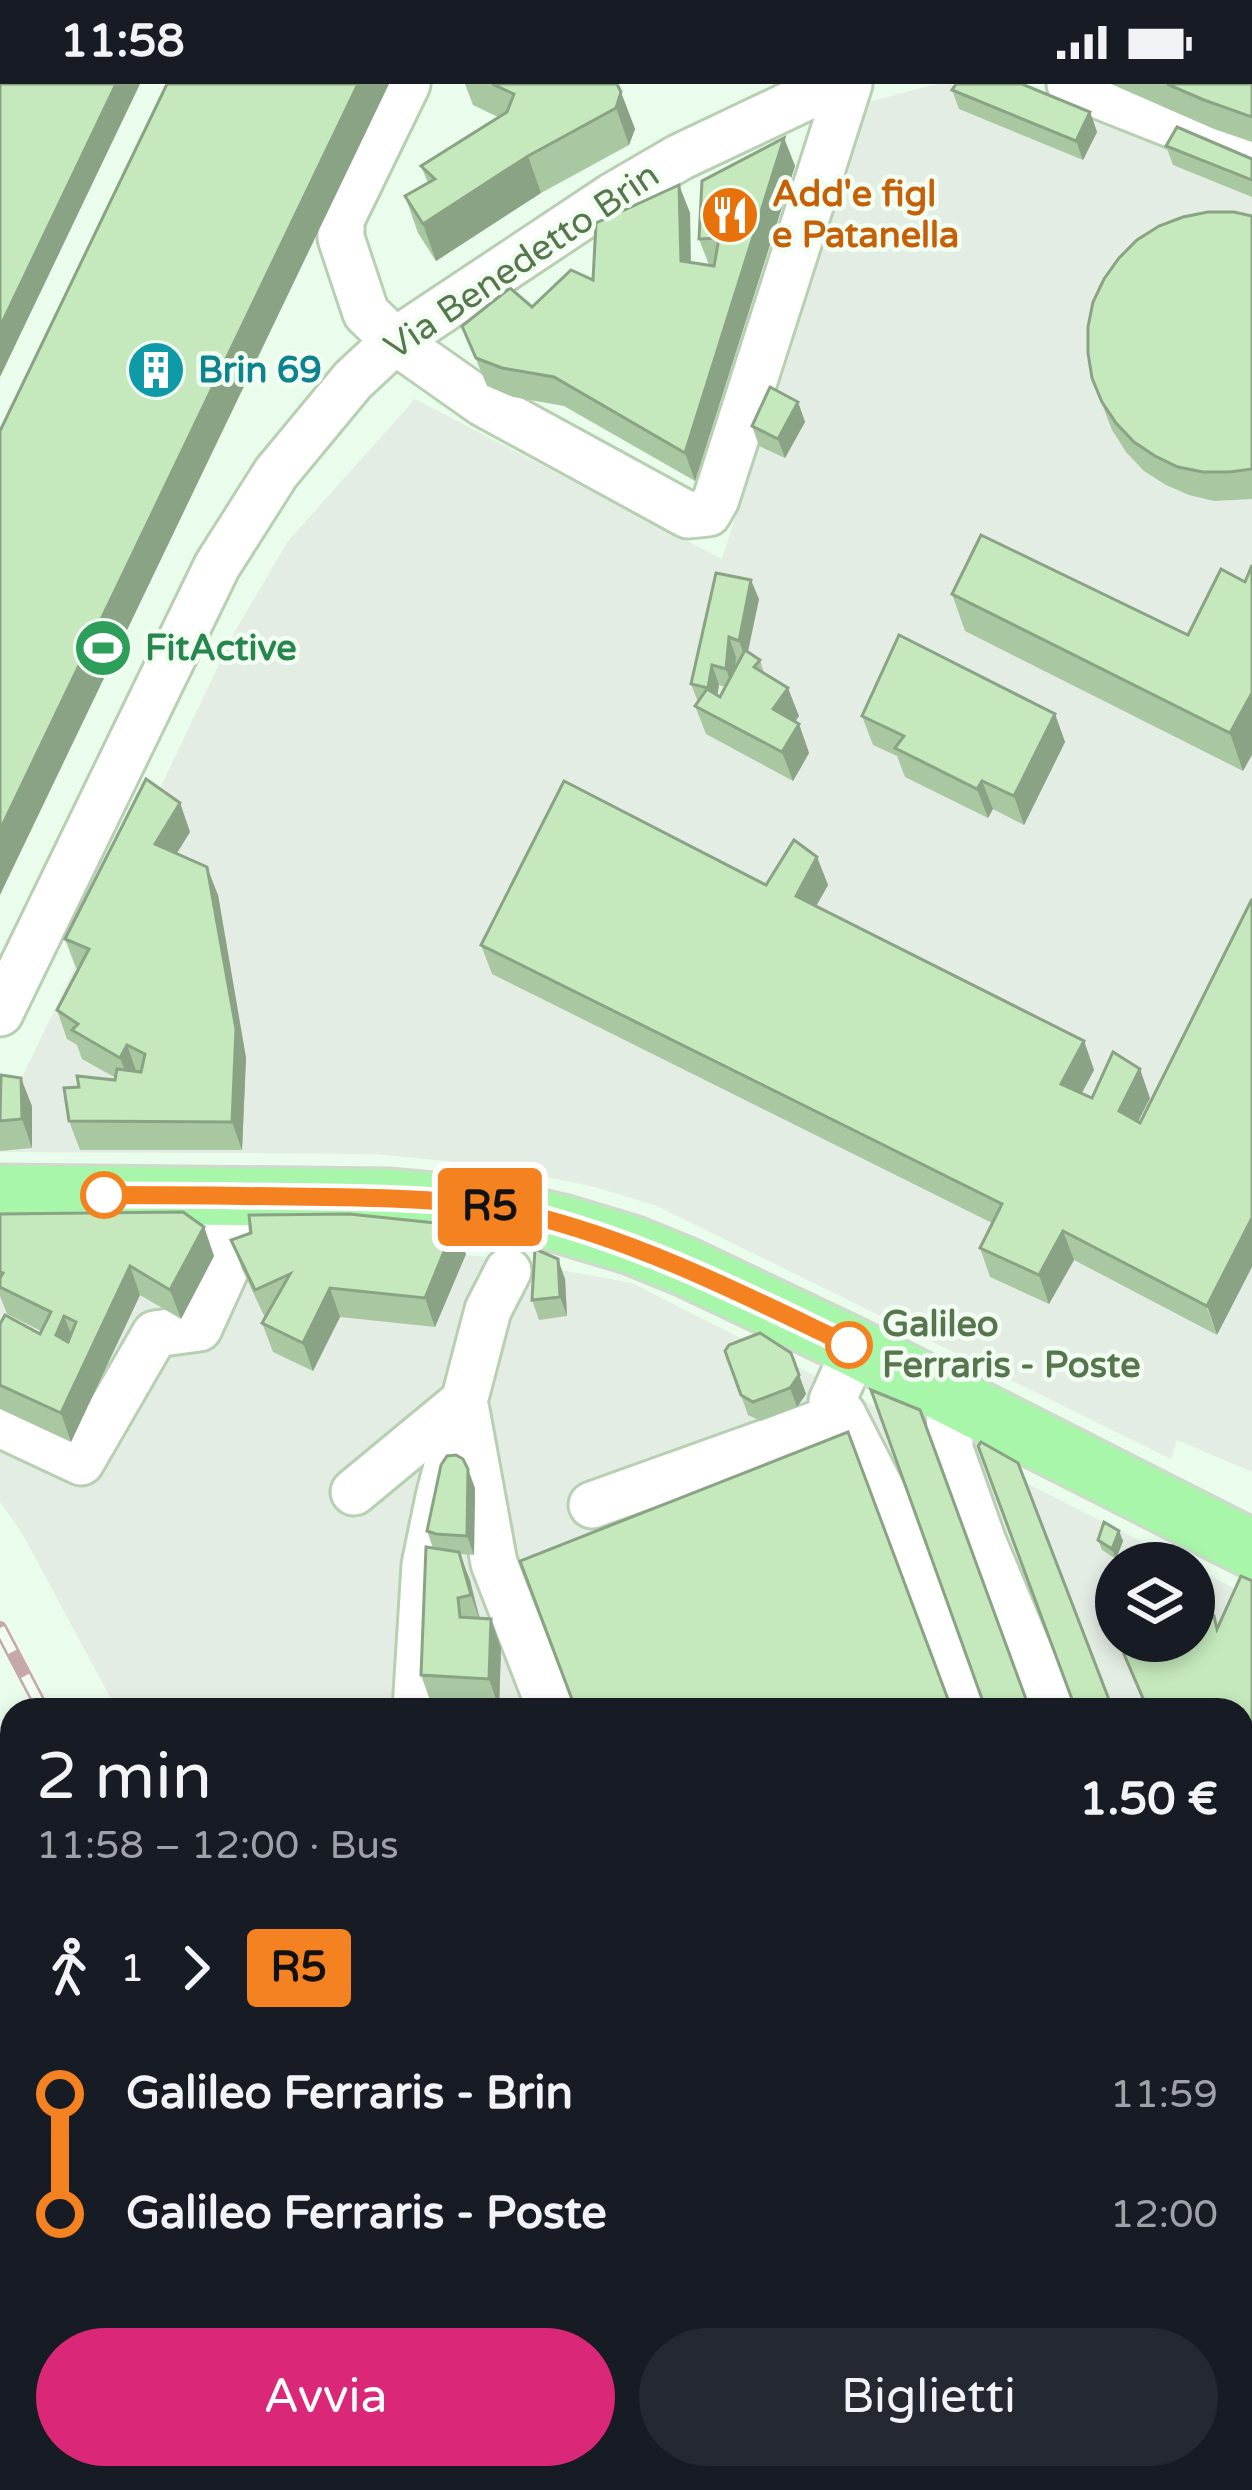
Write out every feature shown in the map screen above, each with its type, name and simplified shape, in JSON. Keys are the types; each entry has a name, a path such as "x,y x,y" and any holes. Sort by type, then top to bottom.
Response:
{"main road":[{"path":"0,1194 404,1199 488,1207 602,1235 668,1260 856,1348 1252,1549"}],"street":[{"path":"407,84 340,203 341,238 366,313 395,341 483,403 688,514 708,513 716,500 849,84"},
{"name":"Via Benedetto Brin","path":"0,1013 207,587 246,517 305,434 353,380 395,341 613,196 680,157 834,84"},
{"path":"1070,84 1252,156"},
{"path":"0,1424 81,1462 155,1334 199,1328 228,1264 224,1195"},
{"path":"417,1698 425,1565 439,1496 488,1310 508,1271 524,1214"},
{"path":"856,1348 832,1401 887,1501 961,1698"},
{"path":"949,1395 950,1449 1048,1698"},
{"path":"354,1492 464,1401"},
{"path":"464,1401 494,1563 546,1698"},
{"path":"592,1505 843,1415"}],"shaded area":[{"path":"936,84 989,84 1252,178 1252,1472 1177,1440 1171,1459 657,1206 595,1187 489,1165 373,1154 0,1152 0,1124 235,631 288,541 415,399 722,559 865,103"},
{"path":"0,1236 246,1237 489,1257 632,1283 1143,1542 1095,1542 1095,1662 1215,1662 1215,1578 1252,1597 1252,1698 111,1698 22,1533 0,1502"}],"building":[{"path":"0,84 116,84 0,327"},
{"name":"Brin 69","path":"167,84 358,84 0,830 0,431"},
{"path":"492,84 617,84 621,92 616,108 528,156 423,224 405,196 435,179 421,166 507,112 514,94"},
{"path":"956,84 1022,84 1090,112 1076,141 952,90"},
{"path":"1167,84 1252,84 1252,117 1204,100"},
{"path":"1177,127 1252,159 1252,180 1166,146"},
{"path":"784,138 685,453 554,377 476,358 462,326 510,288 532,307 571,270 593,280 596,223 679,185 681,261 714,266 719,238 699,239 702,181"},
{"path":"1208,212 1252,216 1252,469 1229,472 1178,467 1134,442 1102,402 1088,353 1093,302 1119,258 1159,226"},
{"path":"770,387 798,402 778,439 752,426"},
{"path":"981,535 1188,635 1221,569 1245,582 1252,565 1252,693 1230,733 952,594"},
{"path":"716,573 751,580 739,641 729,637 726,669 712,665 708,688 691,684"},
{"path":"899,635 1055,714 1014,796 982,781 977,789 895,748 904,736 862,716"},
{"path":"745,650 760,660 754,667 788,688 773,709 799,724 782,752 695,706 707,689 720,697"},
{"path":"146,779 180,803 155,844 207,867 236,1029 232,1122 69,1121 64,1088 79,1087 77,1076 115,1080 117,1069 141,1072 145,1054 127,1045 120,1058 72,1030 78,1024 57,1010 89,949 65,939"},
{"path":"564,781 766,885 794,840 817,857 796,896 1084,1041 1061,1084 1092,1098 1113,1052 1140,1069 1119,1111 1140,1123 1252,899 1252,1218 1207,1306 1063,1231 1039,1275 980,1248 1002,1204 481,945"},
{"path":"1,1075 21,1078 22,1119 0,1121"},
{"path":"183,1212 204,1227 170,1290 130,1266 61,1413 0,1385 0,1324 5,1315 40,1334 51,1312 0,1287 0,1214","holes":["64,1316 76,1322 68,1342 56,1335"]},
{"path":"349,1214 455,1225 425,1298 330,1288 303,1343 262,1323 290,1274 255,1290 231,1240 251,1233 249,1215"},
{"path":"535,1249 558,1259 560,1297 532,1300"},
{"path":"760,1333 791,1353 799,1375 790,1388 753,1402 741,1395 725,1351"},
{"path":"871,1390 920,1410 1026,1698 982,1698"},
{"path":"848,1432 948,1698 571,1698 520,1561"},
{"path":"981,1442 1018,1463 1108,1698 1072,1698 978,1446"},
{"path":"456,1455 468,1469 467,1536 427,1531 441,1465 447,1456"},
{"path":"1104,1522 1119,1531 1115,1542 1098,1540"},
{"path":"426,1547 459,1552 471,1595 458,1598 460,1617 491,1619 489,1679 421,1675"},
{"path":"1241,1576 1252,1581 1252,1698 1143,1698 1127,1662 1215,1662 1215,1620 1217,1629"}],"railway":[{"path":"0,1628 37,1698"}],"bus line":[{"name":"R5","path":"104,1195 387,1198 524,1214 632,1245 849,1345"}],"place":[{"name":"Add'e figl e Patanella","path":"730,215"},
{"name":"Brin 69","path":"156,370"},
{"name":"FitActive","path":"103,648"},
{"name":"Galileo Ferraris - Poste","path":"849,1345"}]}
